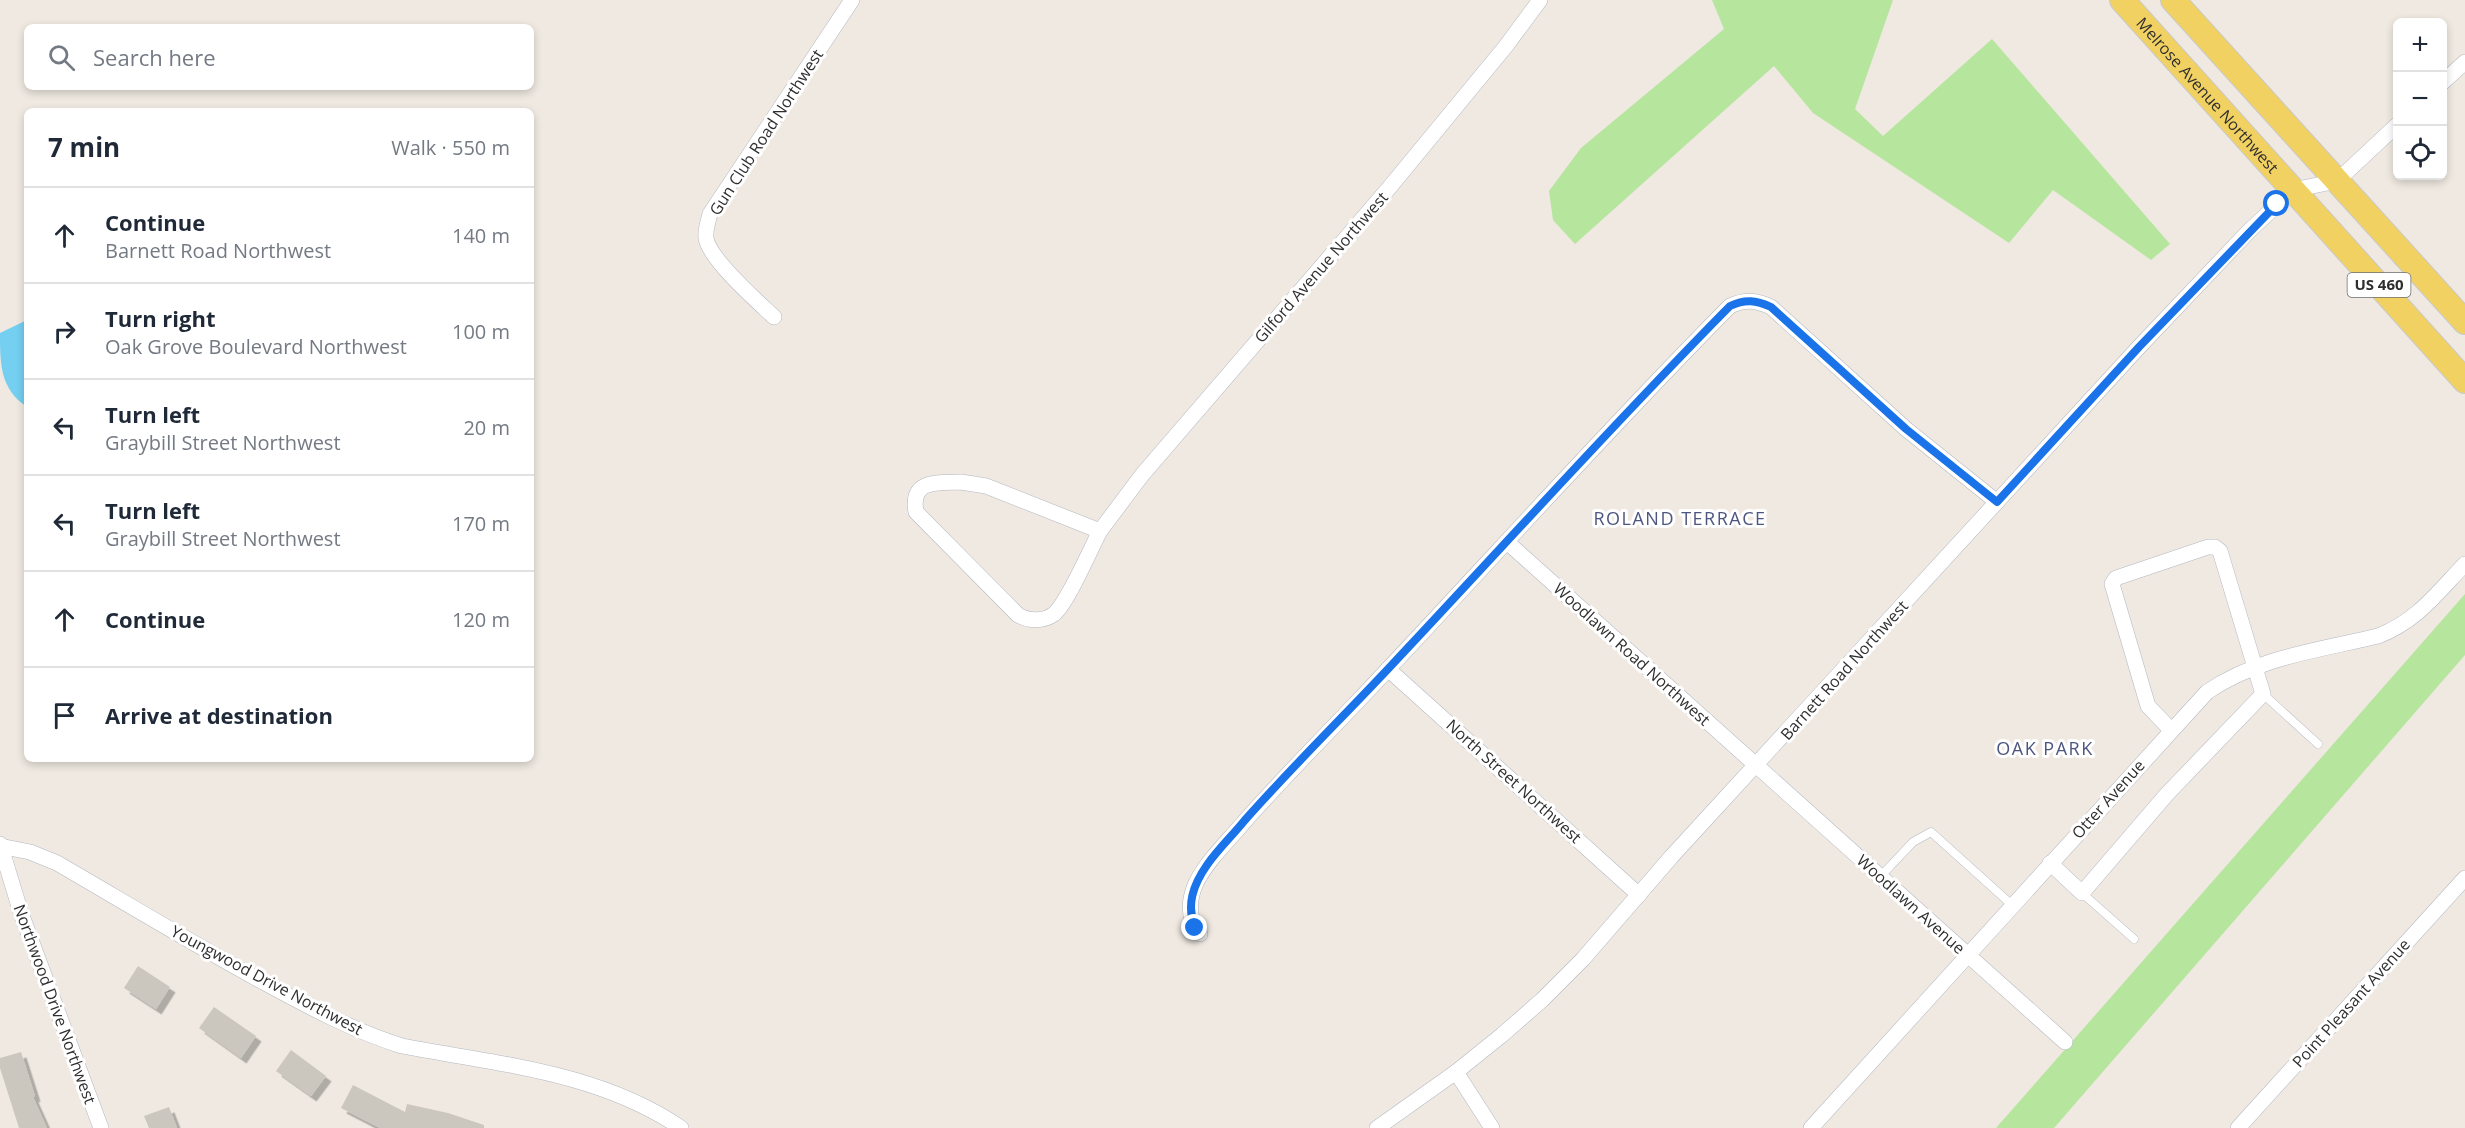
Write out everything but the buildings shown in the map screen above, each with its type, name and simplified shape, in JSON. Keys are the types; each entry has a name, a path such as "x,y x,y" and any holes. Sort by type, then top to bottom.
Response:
{"main road":[{"name":"Melrose Avenue Northwest","path":"2122,0 2293,190"},
{"name":"US 460","path":"2174,0 2465,322"},
{"name":"US 460","path":"2293,190 2465,381"}],"street":[{"name":"Gun Club Road Northwest","path":"774,317 716,258 706,238 707,225 710,214 852,0"},
{"name":"Gilford Avenue Northwest","path":"1100,531 986,486 961,482 934,483 925,485 918,492 914,501 916,512 934,532 1018,615 1033,620 1045,619 1055,613 1071,588 1100,531 1142,475 1389,188 1506,46 1540,0"},
{"path":"2447,78 2465,62"},
{"path":"2293,190 2337,181 2395,126"},
{"name":"Barnett Road Northwest","path":"1377,1128 1456,1072 1542,1000 1583,959 2139,347 2249,231 2293,190"},
{"path":"1200,934 1190,916 1190,903 1196,884 1208,864 1265,797 1730,306 1748,300 1771,307 1906,429 1997,502"},
{"name":"Woodlawn Road Northwest","path":"1507,542 1757,766"},
{"path":"2050,863 2082,893 2167,794 2263,694 2220,551 2215,547 2208,547 2116,578 2112,584 2148,706 2171,730"},
{"name":"Otter Avenue","path":"1811,1128 2207,692 2229,677 2254,666 2378,636 2398,628 2415,617 2465,564"},
{"name":"North Street Northwest","path":"1388,669 1639,895"},
{"name":"Woodlawn Avenue","path":"1757,766 2065,1042"},
{"name":"Northwood Drive Northwest","path":"0,845 21,913 101,1128"},
{"name":"Youngwood Drive Northwest","path":"0,845 30,852 57,863 230,964 316,1010 376,1038 402,1046 570,1077 603,1088 641,1105 681,1128"},
{"name":"Point Pleasant Avenue","path":"2238,1128 2465,878"},
{"path":"1456,1072 1492,1128"}],"lane":[{"path":"2263,694 2318,744"},
{"path":"1880,877 1913,842 1931,832 2012,905"},
{"path":"2082,893 2134,939"}],"green space":[{"path":"1712,0 1893,0 1855,109 1883,136 1992,39 2170,244 2151,260 2053,190 2009,243 1813,113 1774,66 1575,244 1553,220 1549,191 1581,148 1724,29"},
{"path":"2465,594 2465,655 2054,1128 1996,1128"}],"water":[{"path":"24,321 24,405 11,392 3,375 0,333"}],"district":[{"name":"ROLAND TERRACE","path":"1680,519"},
{"name":"OAK PARK","path":"2045,749"}],"route":[{"path":"1195,928 1190,916 1190,903 1196,884 1208,864 1265,797 1730,306 1748,300 1771,307 1906,429 1997,502 2139,347 2277,204"}]}
